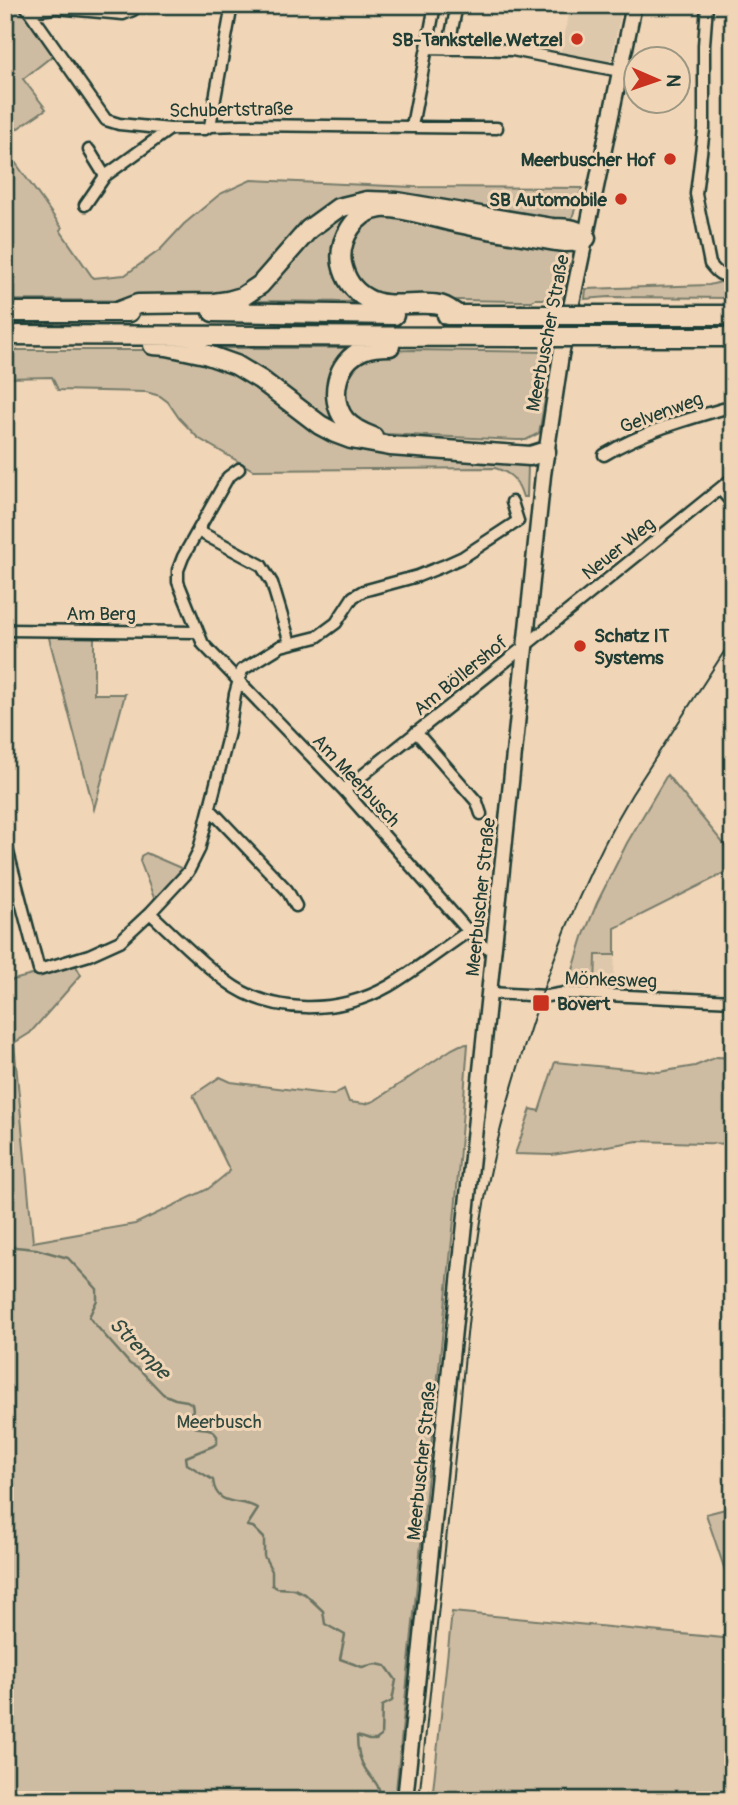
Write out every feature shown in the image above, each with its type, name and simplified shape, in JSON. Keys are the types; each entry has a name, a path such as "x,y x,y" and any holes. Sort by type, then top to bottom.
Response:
{"highway":[{"path":"117,312 138,304 214,303 242,297 260,285 309,229 338,208 366,201 397,202 571,229 579,231 586,238 576,243 560,242 398,209 379,208 356,220 347,232 342,246 345,274 352,286 376,303 441,305 458,315"},
{"path":"5,312 733,315"},
{"path":"5,335 733,337"},
{"path":"84,335 118,344 180,348 236,365 261,380 320,425 351,439 390,446 530,456 546,451"},
{"path":"450,337 436,344 383,346 362,350 350,358 342,367 335,390 343,418 360,433 386,440 531,444 546,451"}],"main road":[{"name":"Meerbuscher Straße","path":"405,1800 546,451 561,355 634,5"}],"street":[{"path":"27,8 123,14 133,10 134,5"},
{"path":"210,126 232,5"},
{"path":"412,126 435,5"},
{"path":"448,49 457,5"},
{"path":"707,5 704,129 695,194 710,264 717,273 725,277 733,276"},
{"name":"Schubertstraße","path":"27,8 106,120 119,124 170,129 205,129 210,126 497,128"},
{"path":"427,48 512,50 620,71"},
{"path":"85,205 105,176 170,129"},
{"path":"89,150 105,176"},
{"name":"Gelvenweg","path":"604,456 662,427 733,406"},
{"name":"Am Meerbusch","path":"239,469 229,477 180,563 180,588 203,644 344,790 483,946 493,949"},
{"name":"Neuer Weg","path":"526,645 733,478"},
{"path":"720,489 733,504"},
{"path":"5,841 39,970 89,955 120,941 188,872 199,850 242,670 281,646 317,637 336,623 353,597 363,591 418,576 474,550 518,522 512,502"},
{"path":"198,531 261,565 272,583 290,643"},
{"name":"Am Berg","path":"5,630 197,632"},
{"name":"Am Böllershof","path":"344,790 526,645"},
{"name":"Am Böllershof","path":"416,732 477,802 481,814"},
{"path":"210,809 287,890 296,906"},
{"path":"150,913 228,983 260,999 293,1007 326,1007 360,1000 389,986 469,931"},
{"name":"Mönkesweg","path":"489,993 733,1001"}],"shaded area":[{"path":"571,5 609,5 622,9 610,64 560,55"},
{"path":"596,955 615,955 613,990 595,989"}],"green space":[{"path":"5,5 22,5 56,53 23,79 46,109 5,137"},
{"path":"5,148 62,228 60,230 93,278 125,275 160,250 184,224 220,194 251,180 413,187 582,188 570,224 371,193 348,196 336,201 241,291 193,301 5,300"},
{"path":"356,206 339,246 367,302 237,301 303,240"},
{"path":"396,215 563,248 569,266 563,299 394,299 367,292 351,272 349,246 353,234 371,218"},
{"path":"733,279 733,298 585,299 586,289 709,285"},
{"path":"198,348 357,348 336,373 354,436"},
{"path":"5,350 167,352 232,370 313,427 525,463 528,466 527,497 523,497 519,486 510,475 495,468 253,470 198,438 160,396 146,392 58,390 52,377 5,378"},
{"path":"383,351 554,352 539,433 526,440 386,434 376,432 350,416 342,387 356,361"},
{"path":"48,634 94,634 94,694 125,694 94,809"},
{"path":"667,775 733,855 733,869 615,928 615,955 596,955 595,989 613,990 613,993 577,989 570,980 597,903 627,843"},
{"path":"146,853 183,869 156,903 140,861 141,856"},
{"name":"Meerbusch","path":"75,964 81,975 30,1033 14,1043 33,1242 135,1224 208,1189 230,1171 193,1095 220,1077 231,1082 333,1095 344,1089 349,1102 365,1104 374,1101 452,1049 468,1044 456,1200 395,1800 5,1800 5,1047 14,1042 5,998 5,982"},
{"path":"717,1057 733,1058 733,1144 638,1141 552,1155 515,1154 531,1109 539,1111 555,1062 659,1072 695,1066"},
{"path":"733,1507 733,1594 706,1514"},
{"path":"452,1612 733,1639 733,1800 432,1800"}],"waterway":[{"name":"Strempe","path":"5,1246 36,1249 68,1258 97,1289 97,1300 89,1317 93,1322 130,1364 139,1369 163,1394 192,1404 193,1410 188,1421 191,1424 196,1428 212,1430 217,1436 217,1443 213,1446 186,1457 187,1464 213,1480 219,1496 258,1509 247,1526 253,1527 264,1538 264,1556 272,1571 272,1585 305,1594 323,1611 325,1624 345,1635 340,1659 362,1667 376,1664 386,1666 396,1680 392,1701 382,1706 381,1736 376,1740 357,1736 362,1762 378,1787 381,1800"},
{"name":"Strempe","path":"444,1800 467,1792 479,1800"}],"tram line":[{"path":"419,1800 473,1277 485,1196 502,1122 541,996 563,936 601,850 632,794 733,638"}],"place":[{"name":"SB-Tankstelle Wetzel","path":"577,39"},
{"name":"Meerbuscher Hof","path":"670,159"},
{"name":"SB Automobile","path":"621,199"},
{"name":"Schatz IT Systems","path":"580,646"},
{"name":"Bovert","path":"541,1003"}]}
